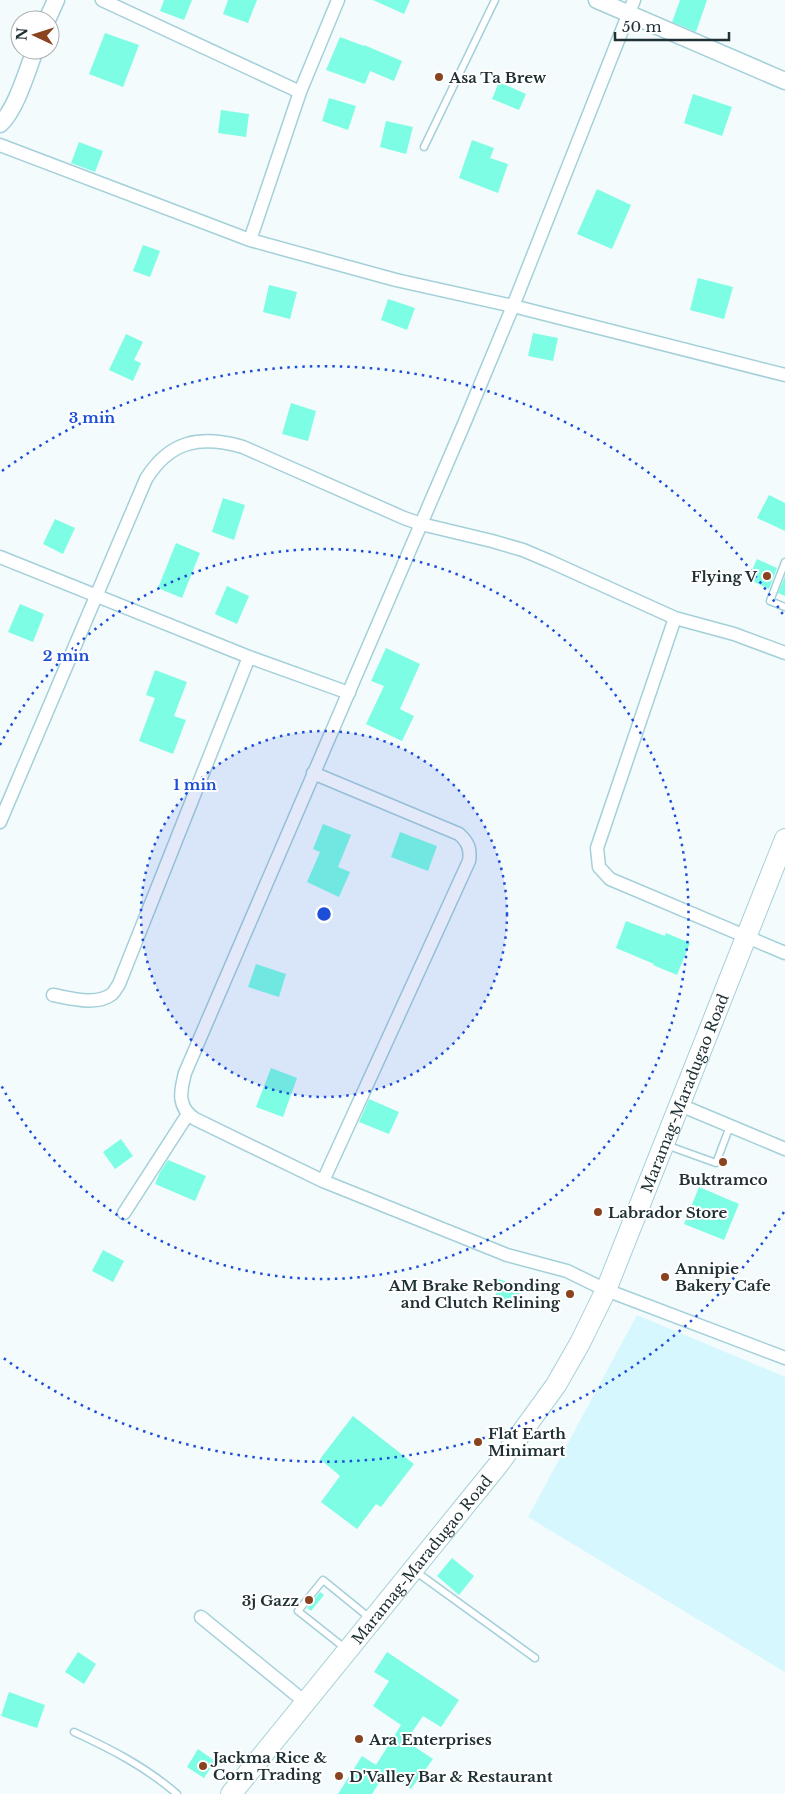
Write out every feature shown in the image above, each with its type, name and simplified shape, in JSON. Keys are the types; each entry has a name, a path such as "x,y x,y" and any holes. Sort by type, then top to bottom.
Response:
{"main road":[{"name":"Maramag-Maradugao Road","path":"231,1794 498,1465 556,1385 580,1343 606,1290 785,839"}],"street":[{"path":"102,0 300,92"},
{"path":"250,240 300,92 338,0"},
{"path":"597,0 631,6 785,80"},
{"path":"631,6 513,306 185,1073 181,1098 183,1107 188,1114 323,1181 500,1252 567,1271 606,1290 785,1358"},
{"path":"0,124 13,106 31,60"},
{"path":"0,145 250,240 396,280 513,306 785,375"},
{"path":"0,822 146,479 154,466 173,450 193,442 226,443 243,448 383,510 421,524 523,550 675,618 734,634 785,654"},
{"path":"0,557 249,658 349,693"},
{"path":"675,618 598,848 599,867 610,879 785,953"},
{"path":"53,995 94,1000 113,993 119,984 249,658"},
{"path":"314,773 459,834 465,839 470,853 469,861 323,1181"},
{"path":"680,1105 785,1149"},
{"path":"124,1213 188,1114"},
{"path":"201,1617 305,1702"}],"lane":[{"path":"424,147 495,0"},
{"path":"785,562 770,601 785,607"},
{"path":"664,1144 716,1163 730,1126"},
{"path":"413,1569 535,1658"},
{"path":"347,1650 298,1611 323,1580 372,1620"},
{"path":"74,1732 118,1752 142,1767 176,1794"}],"shaded area":[{"path":"637,1315 785,1377 785,1672 528,1517"}],"building":[{"path":"164,0 192,0 184,20 160,11"},
{"path":"228,0 257,0 248,23 223,14"},
{"path":"373,0 410,0 404,14"},
{"path":"680,0 707,0 696,32 672,22"},
{"path":"105,33 139,45 123,87 89,74"},
{"path":"340,37 402,61 394,81 370,71 365,84 326,70"},
{"path":"499,82 526,94 519,110 492,99"},
{"path":"693,94 732,107 722,136 684,123"},
{"path":"329,98 356,106 348,130 322,121"},
{"path":"221,110 249,114 246,137 218,133"},
{"path":"386,121 413,127 406,154 380,147"},
{"path":"472,140 494,148 490,158 508,164 498,193 459,178"},
{"path":"79,142 103,151 95,172 71,163"},
{"path":"597,189 631,205 612,249 577,234"},
{"path":"143,245 160,251 150,277 133,271"},
{"path":"698,278 733,287 724,319 690,310"},
{"path":"269,285 297,292 290,319 263,312"},
{"path":"388,299 415,308 407,330 381,320"},
{"path":"533,333 558,338 553,361 528,356"},
{"path":"126,334 143,342 134,360 141,363 133,381 109,370"},
{"path":"291,403 316,411 308,441 282,434"},
{"path":"769,495 785,503 785,531 757,518"},
{"path":"223,498 245,505 234,540 212,532"},
{"path":"55,519 75,528 63,554 43,544"},
{"path":"176,543 200,553 182,598 158,588"},
{"name":"Flying V","path":"757,559 777,568 769,589 748,579"},
{"path":"785,576 785,596 778,593"},
{"path":"227,586 249,596 237,624 215,614"},
{"path":"20,604 44,614 33,642 8,632"},
{"path":"386,648 420,664 400,709 414,716 402,741 366,724 384,686 371,681"},
{"path":"155,670 187,682 174,716 186,720 173,754 139,741 155,698 146,695"},
{"path":"323,824 351,835 338,867 350,872 339,897 307,882 320,852 313,849"},
{"path":"400,832 437,846 428,871 391,857"},
{"path":"626,921 665,936 666,933 690,943 677,975 616,948"},
{"path":"256,964 286,974 279,997 248,987"},
{"path":"271,1068 297,1078 283,1117 256,1107"},
{"path":"369,1099 399,1112 389,1134 359,1122"},
{"path":"121,1139 133,1156 115,1169 103,1152"},
{"path":"168,1160 206,1176 195,1201 155,1184"},
{"path":"699,1187 739,1204 724,1240 684,1224"},
{"path":"103,1250 124,1261 113,1282 92,1271"},
{"path":"493,1277 521,1287 513,1310 493,1303 497,1291 490,1288"},
{"path":"353,1416 414,1464 381,1507 376,1504 357,1529 321,1502 340,1476 320,1459"},
{"path":"452,1558 474,1576 459,1595 437,1576"},
{"path":"320,1592 324,1595 311,1611 307,1608"},
{"path":"78,1652 96,1664 84,1684 65,1672"},
{"path":"387,1652 459,1700 441,1727 423,1716 406,1741 433,1759 411,1789 386,1772 372,1794 338,1794 362,1756 376,1765 401,1725 373,1706 389,1681 374,1672"},
{"path":"9,1692 45,1705 37,1728 1,1716"},
{"path":"198,1749 215,1761 204,1778 187,1767"}],"place":[{"name":"Asa Ta Brew","path":"439,77"},
{"name":"Flying V","path":"767,576"},
{"name":"Buktramco","path":"723,1162"},
{"name":"Labrador Store","path":"598,1212"},
{"name":"Annipie Bakery Cafe","path":"665,1277"},
{"name":"AM Brake Rebonding and Clutch Relining","path":"570,1294"},
{"name":"Flat Earth Minimart","path":"478,1442"},
{"name":"3j Gazz","path":"309,1600"},
{"name":"Ara Enterprises","path":"359,1739"},
{"name":"Jackma Rice & Corn Trading","path":"203,1766"},
{"name":"D'Valley Bar & Restaurant","path":"339,1776"}]}
